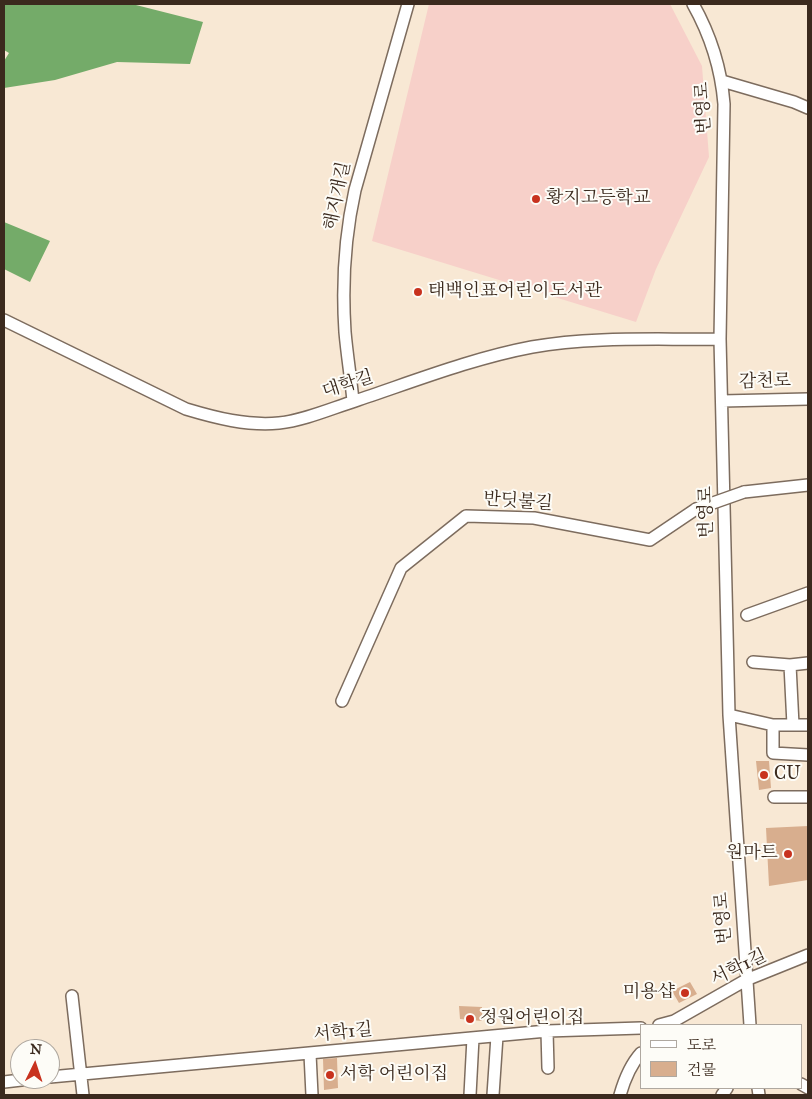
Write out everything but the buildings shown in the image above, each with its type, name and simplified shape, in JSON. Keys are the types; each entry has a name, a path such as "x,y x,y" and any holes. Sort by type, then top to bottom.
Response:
{"street":[{"name":"해지개길","path":"353,402 345,332 346,255 349,218 355,190 397,49 408,4"},
{"name":"번영로","path":"693,4 705,25 712,43 722,81 724,104 720,339 729,715 750,1024"},
{"path":"722,81 794,102 808,108"},
{"name":"대학길","path":"4,320 186,409 216,418 245,423 279,423 311,416 478,361 532,347 587,341 720,339"},
{"name":"감천로","path":"722,400 808,399"},
{"name":"반딧불길","path":"342,701 401,568 466,516 534,518 650,540 696,510 744,492 808,485"},
{"path":"747,616 808,592"},
{"path":"753,662 790,665 808,664"},
{"path":"790,665 793,725"},
{"path":"729,715 773,725 808,725"},
{"path":"773,725 773,753 808,755"},
{"path":"774,797 808,797"},
{"name":"서학1길","path":"671,1023 746,980 808,955"},
{"path":"72,996 83,1095"},
{"path":"743,1024 747,1000"},
{"path":"747,1000 758,1024"},
{"name":"서학1길","path":"60,1076 547,1031 640,1028"},
{"path":"547,1031 548,1068"},
{"path":"494,1095 498,1036"},
{"path":"470,1095 474,1038"},
{"path":"310,1054 312,1095"},
{"path":"620,1095 629,1073 640,1055"}],"shaded area":[{"name":"황지고등학교","path":"429,4 670,4 702,66 709,157 656,269 636,322 372,241"}],"green space":[{"path":"4,4 132,4 203,22 190,64 117,62 55,80 4,88 4,61 9,53 4,50"},
{"path":"4,222 50,241 30,282 4,269"}],"place":[{"name":"황지고등학교","path":"536,199"},
{"name":"태백인표어린이도서관","path":"418,292"},
{"name":"CU","path":"764,775"},
{"name":"원마트","path":"788,854"},
{"name":"미용샵","path":"685,993"},
{"name":"정원어린이집","path":"470,1019"},
{"name":"서학 어린이집","path":"330,1075"}]}
